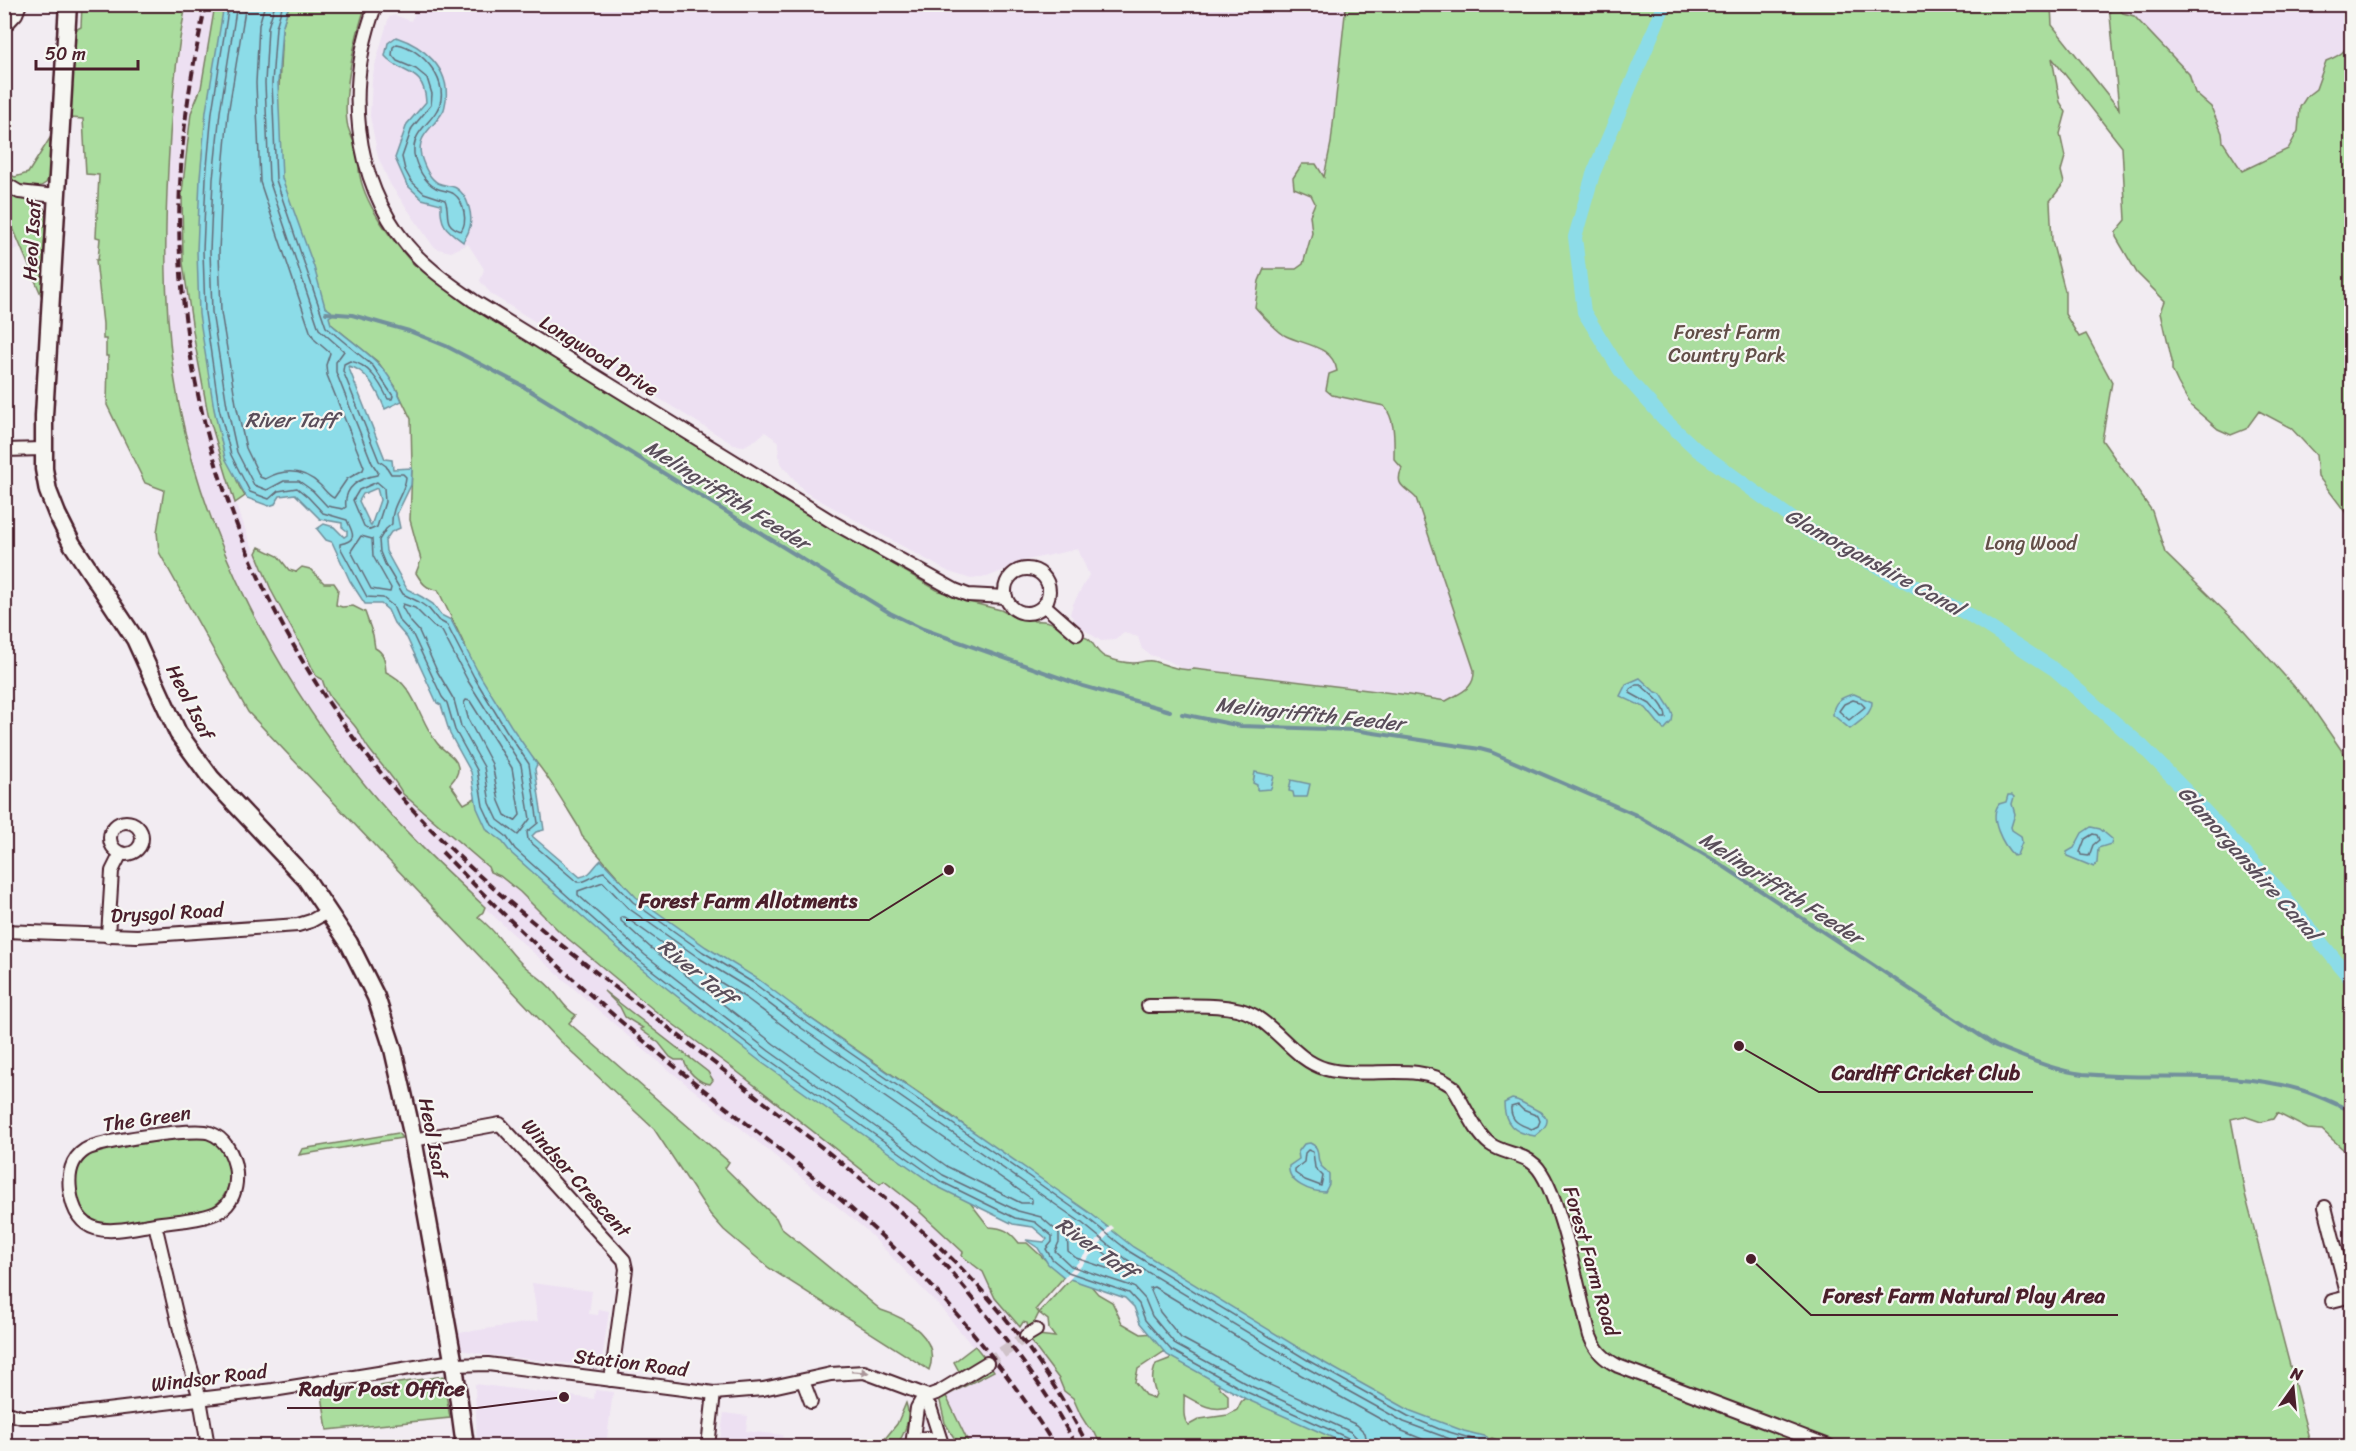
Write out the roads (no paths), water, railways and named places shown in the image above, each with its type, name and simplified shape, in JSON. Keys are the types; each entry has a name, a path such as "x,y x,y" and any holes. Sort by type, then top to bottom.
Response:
{"main road":[{"name":"Heol Isaf","path":"68,4 43,449 46,481 63,528 135,639 183,740 211,778 306,879 329,911 363,969 384,1019 395,1057 413,1140 453,1363 465,1446"}],"street":[{"path":"4,27 16,14 20,4"},
{"name":"Longwood Drive","path":"376,4 367,31 359,74 357,110 359,138 373,184 387,214 408,246 427,266 474,301 834,523 956,590 968,594 1006,597"},
{"path":"4,183 19,192 56,196"},
{"path":"4,450 43,449"},
{"path":"1024,569 1040,572 1049,585 1049,599 1044,605 1040,611 1022,614 1009,605 1006,597 1007,582 1011,575 1024,569"},
{"path":"1044,605 1077,634"},
{"path":"108,936 112,871 121,854"},
{"name":"Drysgol Road","path":"4,931 137,936 298,925 329,911"},
{"name":"Forest Farm Road","path":"1148,1006 1234,1008 1254,1015 1298,1055 1327,1069 1424,1073 1446,1081 1452,1086 1486,1140 1496,1148 1527,1159 1535,1165 1548,1182 1565,1237 1590,1336 1597,1351 1605,1360 1829,1446"},
{"name":"Windsor Crescent","path":"413,1140 500,1124 624,1260 626,1269 611,1380"},
{"name":"The Green","path":"195,1130 217,1136 228,1147 235,1166 236,1184 231,1199 225,1207 211,1214 155,1224 106,1231 92,1228 85,1223 75,1211 69,1179 73,1163 79,1155 92,1146 195,1130"},
{"path":"2325,1208 2350,1297 2332,1301"},
{"path":"155,1224 180,1330 200,1399 208,1446"},
{"name":"Station Road","path":"453,1363 488,1364 714,1393 763,1389 851,1371 864,1372 886,1379 923,1397"},
{"name":"Windsor Road","path":"4,1412 21,1417 48,1418 273,1390 453,1363"},
{"path":"911,1446 917,1408 923,1397 939,1392 987,1363"},
{"path":"803,1380 811,1402"},
{"path":"708,1446 714,1393"},
{"path":"923,1397 930,1407 942,1445"},
{"path":"911,1446 924,1438 931,1438 942,1445"}],"water":[{"name":"River Taff","path":"224,5 289,5 282,28 278,83 282,178 314,267 325,307 331,311 332,315 329,317 331,324 372,357 388,375 402,401 385,409 366,376 348,366 385,459 392,460 393,469 412,468 411,485 397,514 400,528 391,532 385,541 386,551 407,589 433,604 441,615 451,620 479,674 537,764 535,769 544,830 532,836 580,877 590,873 601,860 636,897 706,947 758,979 807,1016 1090,1213 1133,1247 1312,1356 1411,1411 1487,1437 1491,1443 1498,1446 1351,1446 1246,1399 1167,1355 1140,1323 1134,1307 1125,1298 1064,1277 1048,1264 1038,1248 1026,1240 1044,1242 1047,1239 1033,1227 1013,1224 936,1186 761,1062 637,965 511,853 501,840 487,830 477,808 471,772 450,734 441,705 437,703 407,638 394,623 388,610 381,604 365,604 350,581 332,542 326,540 317,529 324,524 334,527 344,537 347,531 342,527 342,523 320,519 295,494 280,496 275,504 269,506 247,498 225,458 214,409 199,314 197,251 206,111","holes":["377,488 380,500 371,526 359,501 363,494"]},
{"path":"396,37 425,52 439,68 444,78 446,100 443,112 426,133 420,149 424,164 432,178 440,184 456,188 467,201 471,219 463,242 445,226 441,204 422,199 407,185 395,158 407,124 426,102 421,83 417,78 392,63 385,56 388,43"},
{"path":"1640,678 1654,691 1661,694 1670,708 1673,715 1672,721 1664,730 1646,708 1620,696 1626,684"},
{"path":"1854,694 1872,702 1867,714 1850,729 1833,715 1833,710 1839,701"},
{"path":"1255,772 1274,776 1271,789 1257,790 1257,785 1253,783"},
{"path":"1291,780 1310,784 1307,797 1294,797 1293,792 1289,791"},
{"path":"2008,795 2014,797 2012,804 2015,814 2011,827 2021,836 2022,842 2017,855 2014,856 1998,831 1995,816 1999,804 2006,802"},
{"path":"2091,827 2100,829 2112,839 2111,844 2098,848 2097,863 2094,867 2067,856 2067,852 2074,848 2082,833"},
{"path":"1512,1099 1535,1109 1547,1118 1545,1126 1535,1136 1521,1133 1508,1122 1504,1103"},
{"path":"1310,1143 1316,1147 1319,1163 1329,1174 1329,1184 1325,1192 1301,1185 1289,1172 1289,1166 1299,1159 1298,1152 1304,1144"}],"waterway":[{"name":"Glamorganshire Canal","path":"1665,4 1593,174 1575,237 1584,312 1620,370 1664,419 1696,449 1808,530 1973,617 2054,669 2141,745 2189,794 2278,889 2352,981"},
{"name":"Melingriffith Feeder","path":"326,313 352,315 409,331 446,346 521,385 890,613 923,629 1083,686 1170,711"},
{"name":"Melingriffith Feeder","path":"1182,714 1241,726 1354,730 1491,752 1634,814 1717,862 1996,1046 2049,1066 2083,1074 2220,1078 2274,1084 2307,1092 2352,1111"}],"tunnel":[{"path":"987,1363 1026,1336"}],"railway":[{"path":"206,4 193,66 181,161 180,256 188,336 203,415 225,492 254,567 290,639 332,707 379,771 433,831 467,864 538,926 869,1185 924,1232 971,1278 1044,1370 1088,1446"},
{"path":"442,852 597,1000 651,1047 831,1192 889,1243 957,1314 1019,1392 1055,1446"},
{"path":"934,1253 1024,1363 1057,1412 1076,1446"}],"place":[{"name":"Forest Farm Allotments","path":"949,870"},
{"name":"Cardiff Cricket Club","path":"1739,1046"},
{"name":"Forest Farm Natural Play Area","path":"1751,1259"},
{"name":"Radyr Post Office","path":"564,1397"}],"park label":[{"name":"Forest Farm Country Park","path":"1727,344"},
{"name":"Long Wood","path":"2031,543"}]}
